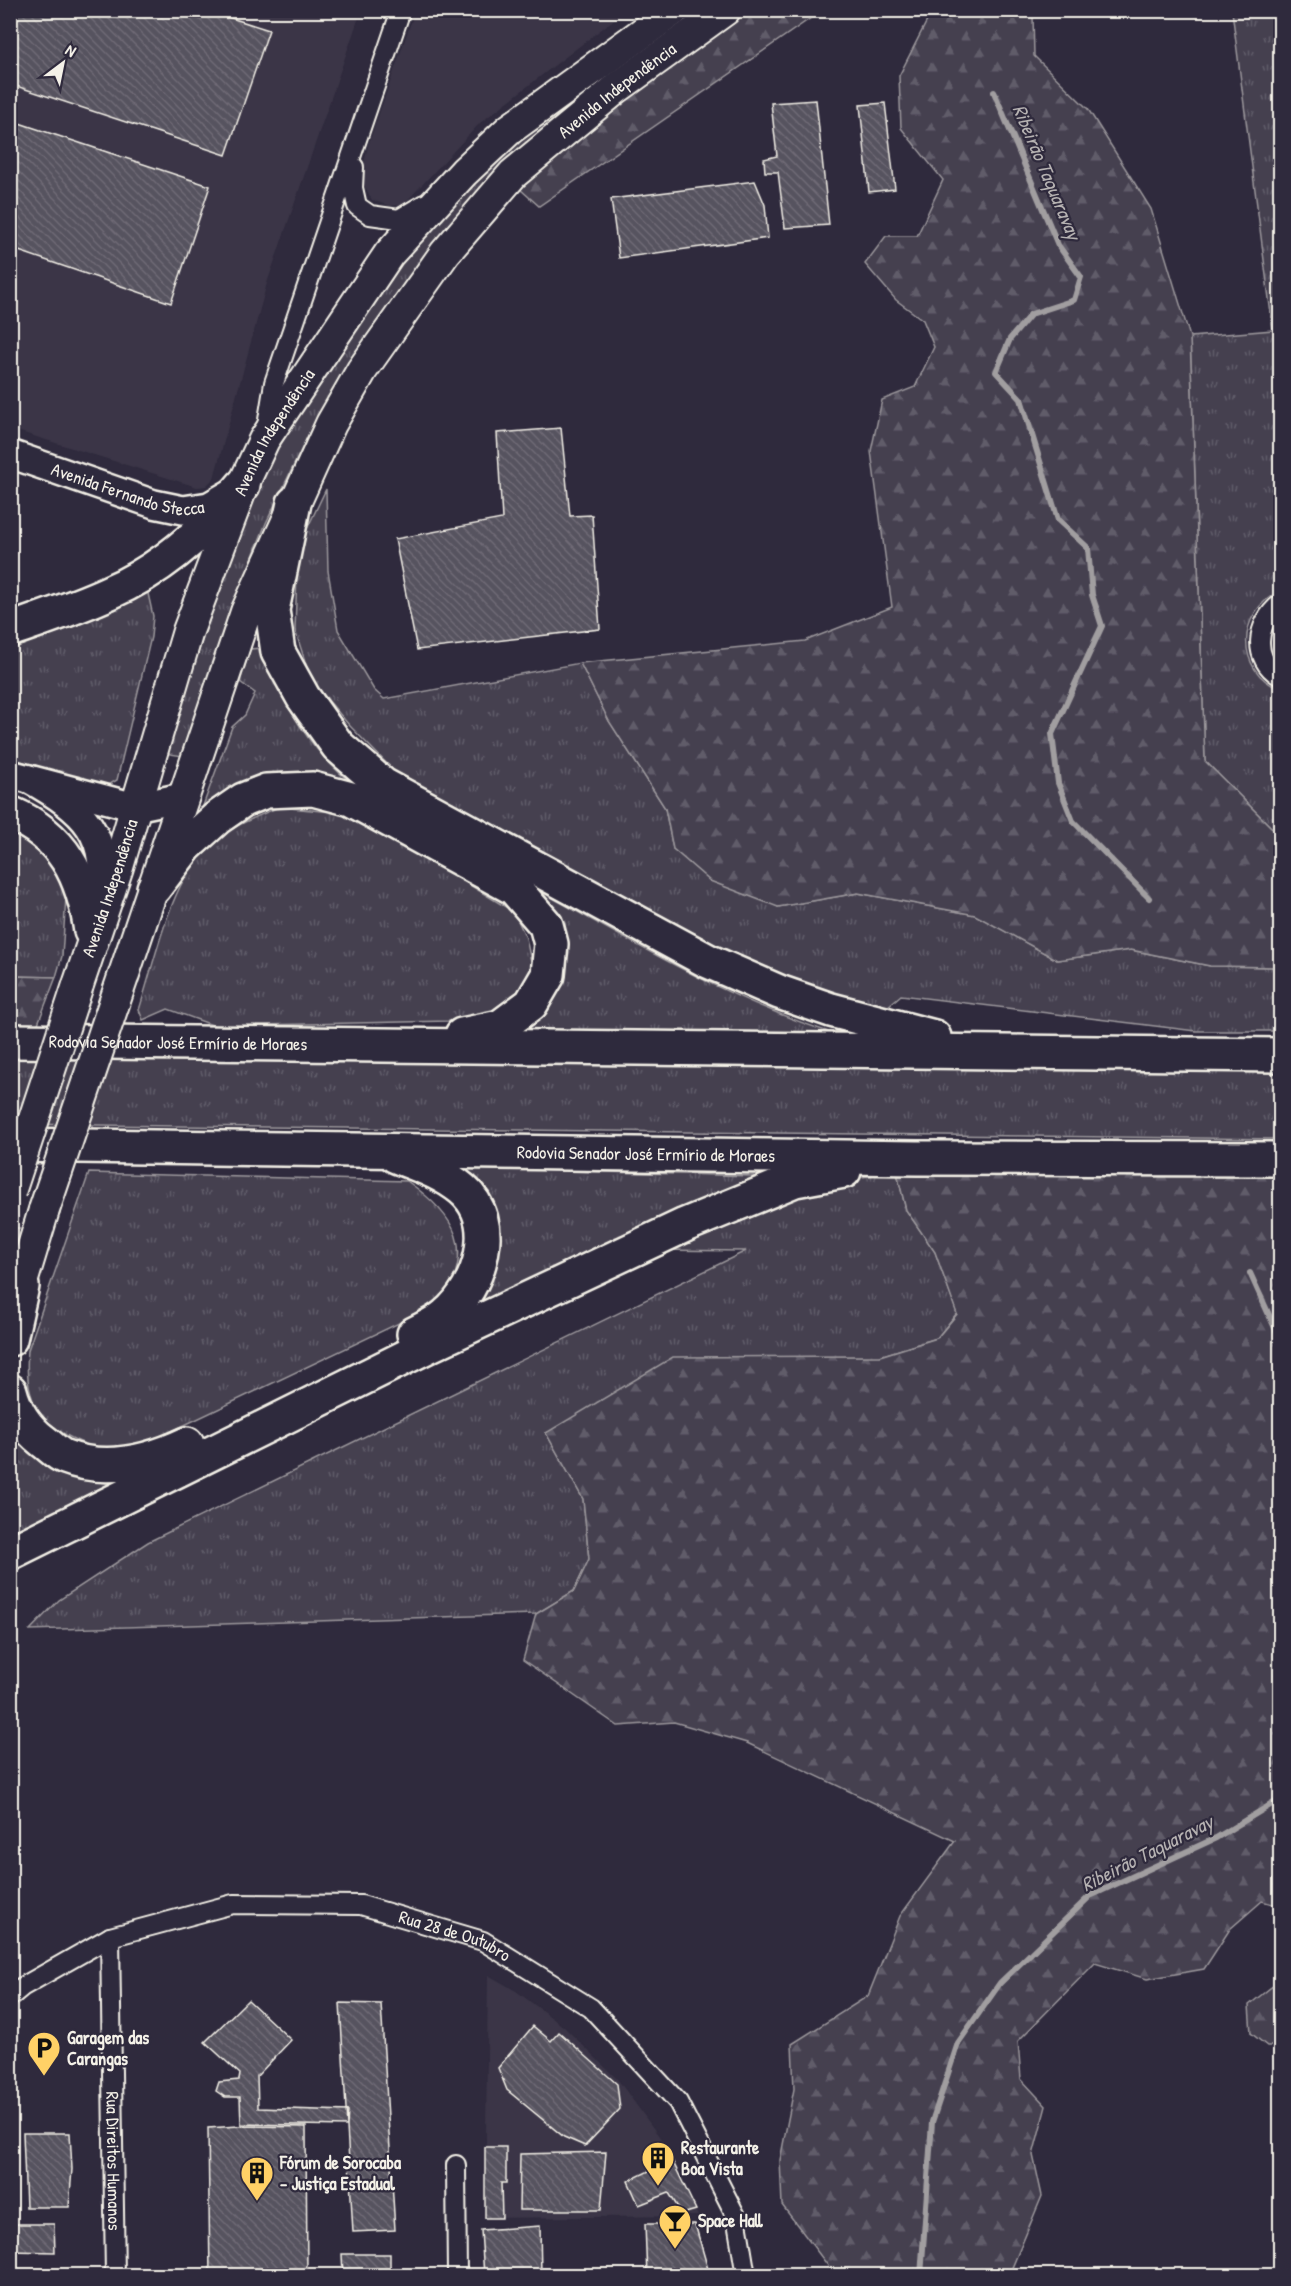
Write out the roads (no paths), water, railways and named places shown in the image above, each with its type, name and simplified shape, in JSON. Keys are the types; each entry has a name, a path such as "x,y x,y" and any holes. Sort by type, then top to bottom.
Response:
{"highway":[{"path":"10,630 112,592 157,565 212,522 243,485"},
{"path":"294,503 272,610 278,652 303,697 338,746 382,784 708,961 779,992 899,1029 1000,1051"},
{"path":"154,888 186,846 217,818 243,800 266,791 313,789 351,799 376,811 514,888 540,915 551,944 548,975 531,1004 500,1028 417,1045"},
{"path":"10,813 42,829 65,855 86,903 91,932"},
{"name":"Rodovia Senador José Ermírio de Moraes","path":"10,1041 1281,1055"},
{"name":"Rodovia Senador José Ermírio de Moraes","path":"10,1145 917,1158 1281,1159"},
{"path":"10,1391 13,1404 33,1433 63,1457 98,1466 133,1463 166,1454 425,1328 446,1315 463,1295 478,1270 483,1228 479,1211 463,1189 432,1170 378,1149"},
{"path":"10,1554 430,1345 685,1225 795,1180 917,1158"},
{"path":"10,1339 22,1286"}],"main road":[{"name":"Avenida Independência","path":"10,1192 80,981 188,631 243,485 264,440 389,254 446,191 510,129 674,10"},
{"name":"Avenida Independência","path":"10,1321 44,1210 246,612 331,424 362,370 445,253 513,174 617,88 725,10"},
{"name":"Avenida Fernando Stecca","path":"10,454 154,504 183,510 209,506 243,485"},
{"path":"20,777 135,807 178,798 184,792"},
{"path":"20,777 70,803 89,825 104,856 104,876 80,981"}],"street":[{"path":"264,440 274,383 400,10"},
{"path":"354,150 353,188 357,206 370,215 399,219 446,191"},
{"path":"1281,604 1269,613 1262,625 1260,639 1261,653 1268,665 1281,676"},
{"name":"Rua 28 de Outubro","path":"10,1997 22,1987 110,1937 233,1904 361,1905 483,1941 591,2008 678,2102 736,2216 746,2276"},
{"name":"Rua Direitos Humanos","path":"110,1937 115,2276"},
{"path":"456,2165 457,2276"}],"waterway":[{"name":"Ribeirão Taquaravay","path":"994,92 1058,245 1081,277 1074,300 1031,314 1010,339 996,372 1021,399 1058,520 1088,548 1092,595 1102,626 1052,734 1058,783 1073,821 1149,898"},
{"name":"Ribeirão Taquaravay","path":"1250,1273 1280,1339"},
{"name":"Ribeirão Taquaravay","path":"921,2276 932,2122 958,2043 1000,1983 1090,1896 1216,1838 1277,1801 1280,1796"}],"place":[{"name":"Garagem das Carangas","path":"44,2077"},
{"name":"Restaurante Boa Vista","path":"658,2187"},
{"name":"Fórum de Sorocaba - Justiça Estadual","path":"257,2202"},
{"name":"Space Hall","path":"675,2250"}]}
